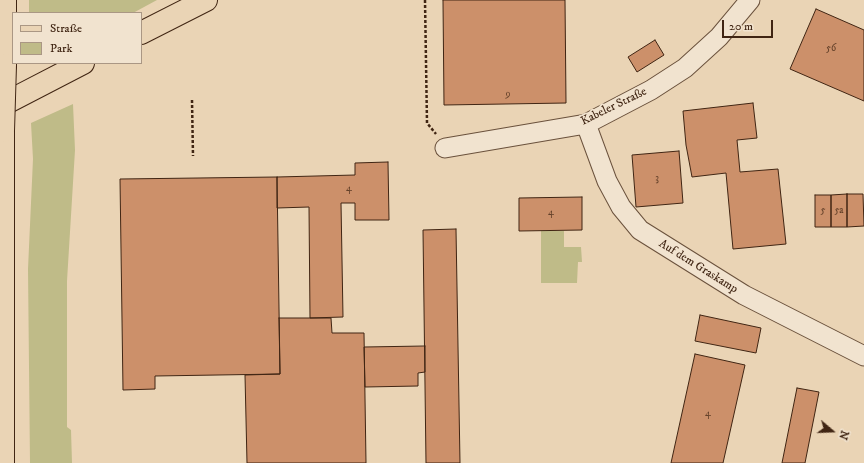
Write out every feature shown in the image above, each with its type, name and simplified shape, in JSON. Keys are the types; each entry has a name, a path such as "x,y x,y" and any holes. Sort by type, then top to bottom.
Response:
{"main road":[{"path":"3,463 3,131 5,0"},
{"path":"142,32 206,0"},
{"path":"0,106 81,64"}],"street":[{"name":"Kabeler Straße","path":"445,148 586,124 651,90 685,68 719,37 750,0"},
{"name":"Auf dem Graskamp","path":"586,124 607,181 621,207 640,230 744,295 864,356"}],"path":[{"path":"425,0 427,123 445,148"},
{"path":"192,100 193,156"}],"green space":[{"path":"29,0 157,0 135,12 29,12"},
{"path":"73,104 75,150 67,281 67,427 71,430 72,463 30,463 28,269 33,159 31,123"},
{"path":"541,231 564,231 564,247 581,247 582,262 578,262 577,283 541,283"}],"building":[{"path":"443,0 565,0 566,103 444,105"},
{"path":"816,9 864,30 864,101 790,69"},
{"path":"655,40 664,55 637,72 628,57"},
{"path":"753,103 757,138 737,140 740,172 778,169 786,244 733,249 726,173 692,177 686,145 683,111"},
{"path":"679,151 683,203 636,207 632,155"},
{"path":"388,162 389,220 355,220 355,203 341,203 343,317 310,318 309,207 277,208 277,177 355,175 355,163"},
{"path":"277,177 280,374 155,376 155,389 123,390 120,179"},
{"path":"847,194 847,227 831,227 831,195"},
{"path":"847,194 863,194 864,226 847,227"},
{"path":"815,195 831,195 831,227 815,227"},
{"path":"582,197 582,230 519,231 519,198"},
{"path":"456,229 460,463 426,463 423,230"},
{"path":"700,315 761,328 756,353 695,341"},
{"path":"279,318 331,318 332,333 364,333 366,463 247,463 245,375 280,374"},
{"path":"425,346 425,372 418,373 418,386 365,387 364,347"},
{"path":"695,354 745,365 723,463 671,463"},
{"path":"797,388 819,392 805,463 782,463"}]}
